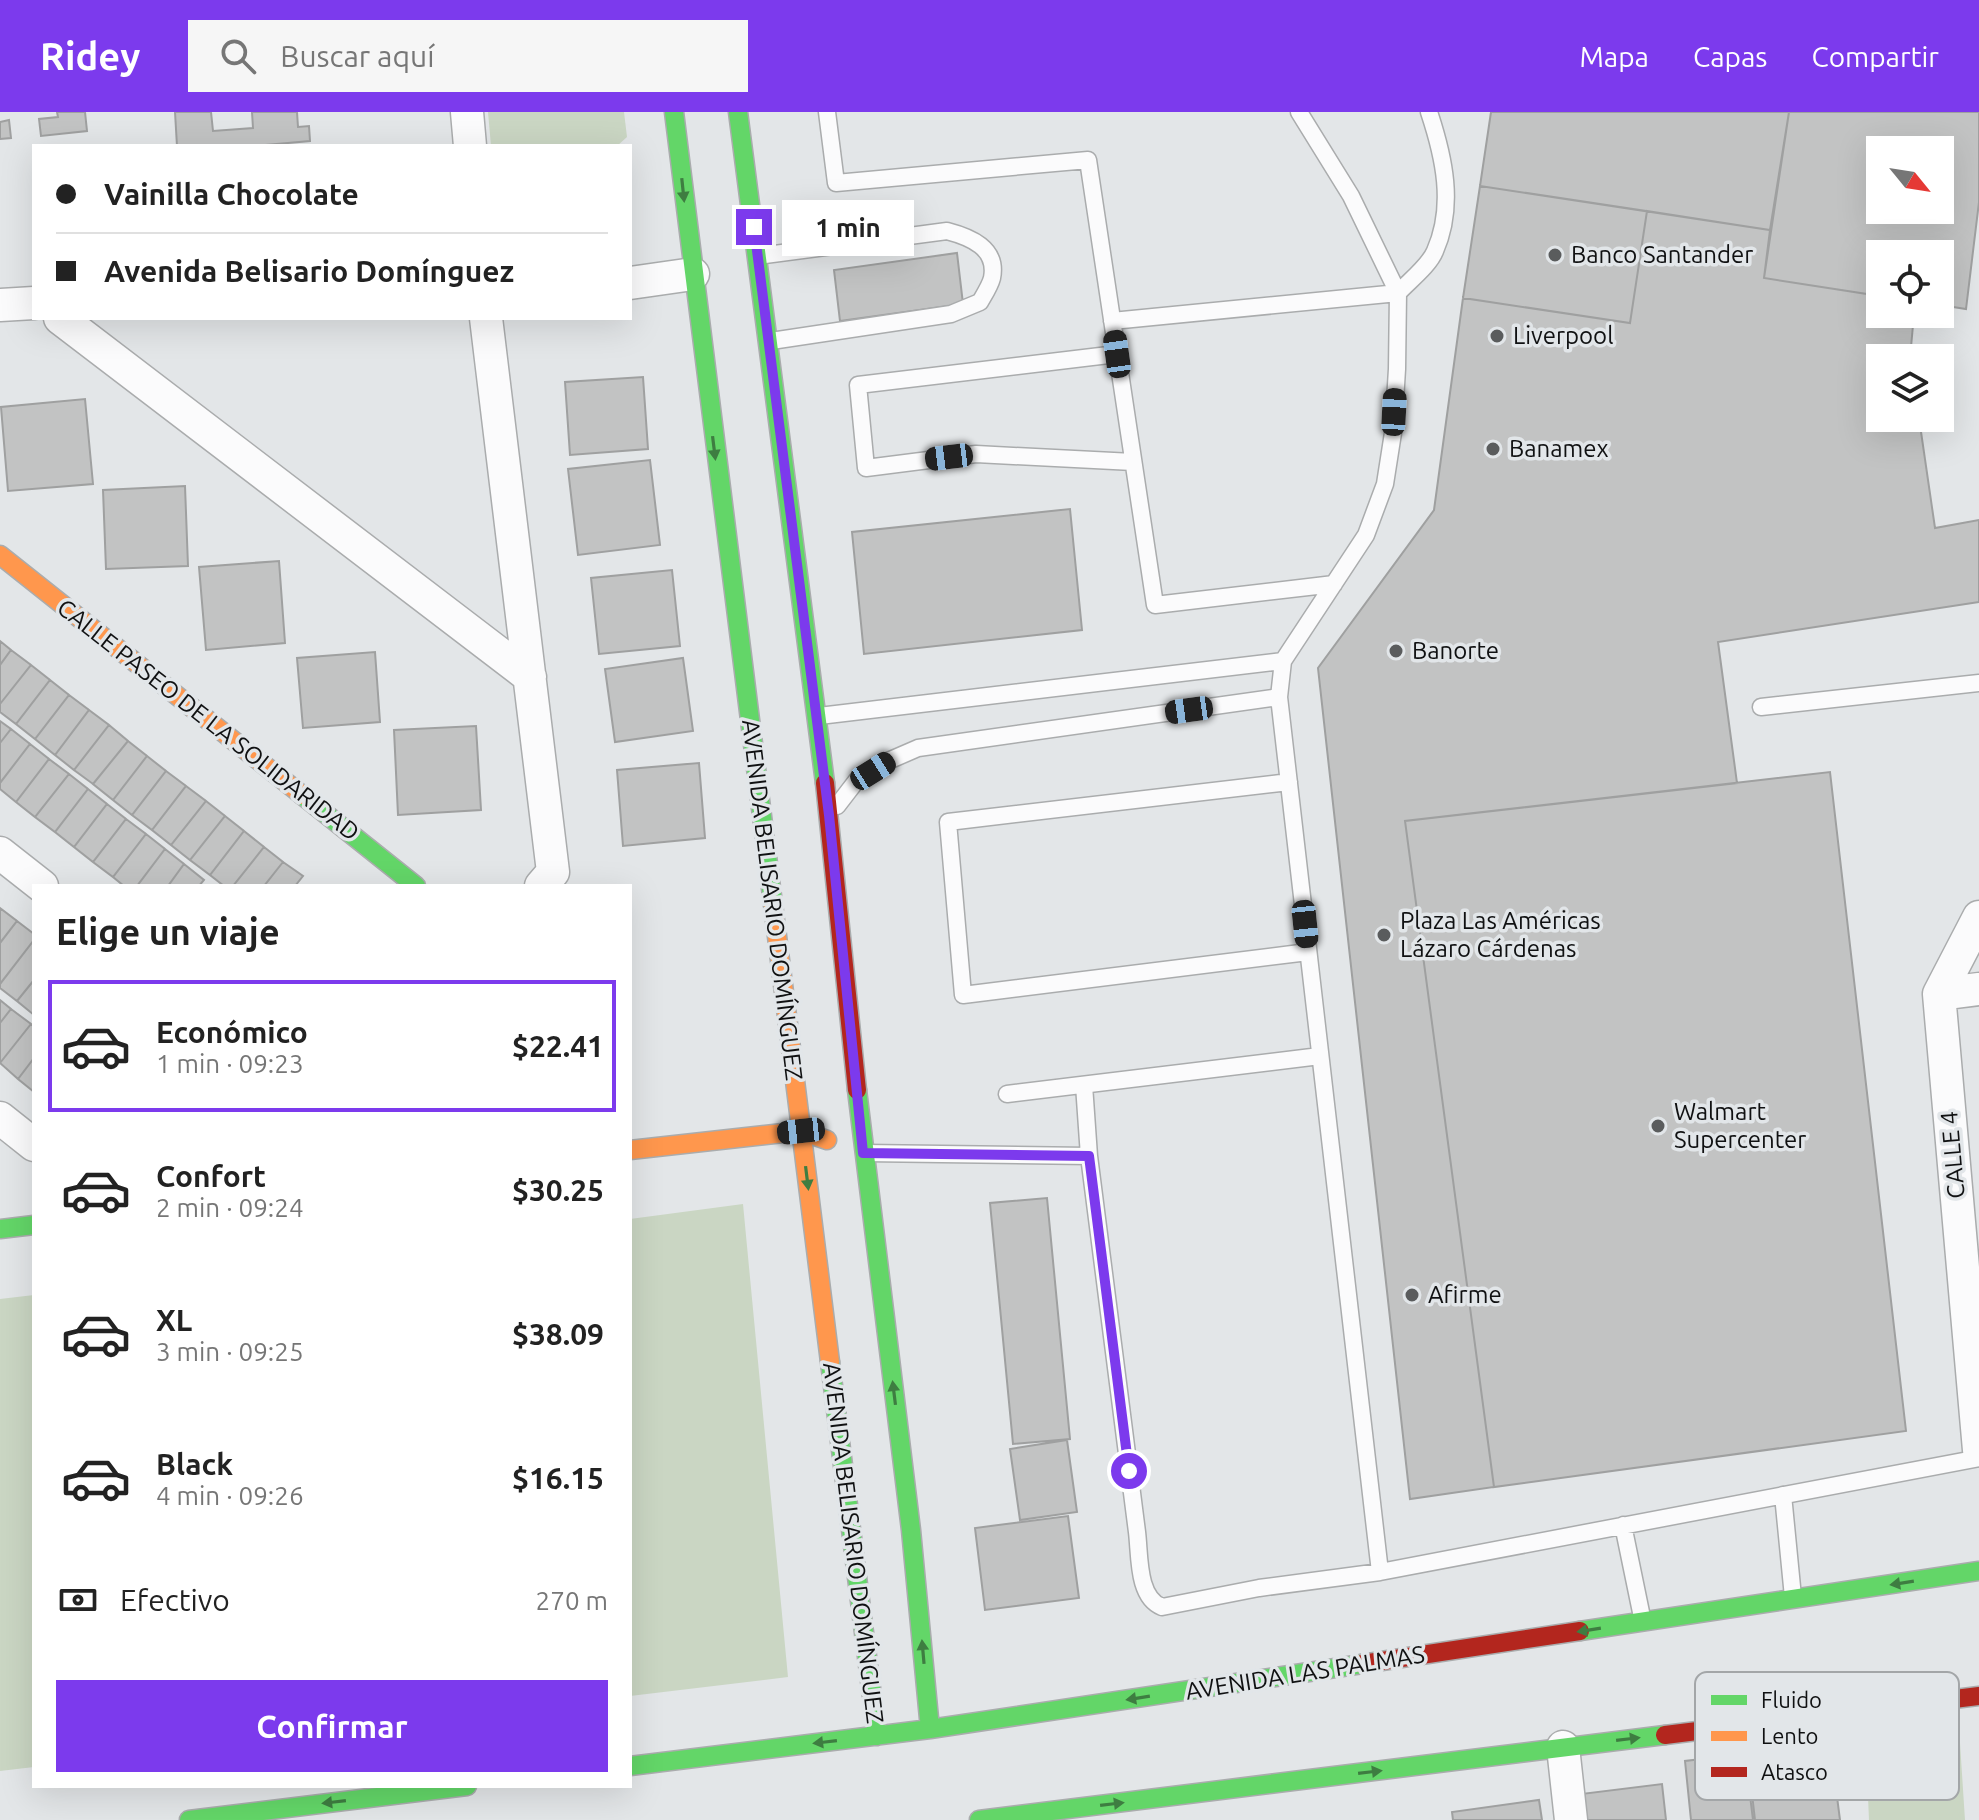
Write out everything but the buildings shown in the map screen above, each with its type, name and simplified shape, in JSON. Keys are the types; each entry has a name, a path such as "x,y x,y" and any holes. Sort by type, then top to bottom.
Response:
{"street":[{"path":"467,112 470,144"},
{"name":"AVENIDA BELISARIO DOMÍNGUEZ","path":"674,112 801,1131 861,1539 877,1736"},
{"path":"738,112 829,815 851,1149 930,1729"},
{"path":"632,283 693,274"},
{"path":"0,305 32,303"},
{"path":"63,320 530,677"},
{"path":"486,320 553,872 543,884"},
{"name":"CALLE PASEO DE LA SOLIDARIDAD","path":"0,555 413,884"},
{"path":"0,853 39,884"},
{"path":"1939,994 1979,917"},
{"path":"1939,994 1979,989"},
{"name":"CALLE 4","path":"1939,994 1979,1450"},
{"path":"0,1118 32,1143"},
{"path":"632,1150 801,1131 851,1149"},
{"path":"0,1229 32,1225"},
{"name":"AVENIDA LAS PALMAS","path":"632,1766 930,1729 1979,1571"},
{"path":"1959,1698 1979,1696"},
{"path":"979,1820 1695,1731"},
{"path":"1563,1747 1571,1820"},
{"path":"189,1820 451,1788"}],"lane":[{"path":"827,112 836,183 1088,160 1155,605 1334,584"},
{"path":"1299,112 1351,196 1398,293 1393,433 1385,484 1366,535 1283,661 1279,697 1380,1572"},
{"path":"1112,321 1398,293 1435,254 1446,212 1443,155 1429,112"},
{"path":"758,256 947,231 972,238 989,254 992,277 980,302 951,314 769,341"},
{"path":"1117,354 858,385 866,468 976,454 1133,462"},
{"path":"816,716 1283,661"},
{"path":"1761,707 1979,683"},
{"path":"829,815 857,780 888,761 918,748 1279,697"},
{"path":"1289,782 948,822 963,995 1308,952"},
{"path":"1007,1094 1320,1056"},
{"path":"1084,1085 1089,1156 1145,1590 1152,1603 1162,1607 1259,1588 1380,1572 1979,1458"},
{"path":"851,1149 1089,1156"},
{"path":"1783,1495 1793,1600"},
{"path":"1623,1525 1643,1622"}],"green space":[{"path":"488,112 624,112 627,137 619,144 491,144"},
{"path":"743,1204 788,1677 632,1696 632,1219"},
{"path":"32,1295 32,1767 0,1771 0,1299"},
{"path":"1959,1743 1965,1820 1869,1820 1868,1800 1959,1800"}],"traffic: fast":[{"path":"674,112 773,904"},
{"path":"738,112 825,783"},
{"path":"302,795 413,884"},
{"path":"857,1090 911,1530 930,1729"},
{"path":"0,1229 32,1225"},
{"path":"830,1362 877,1736"},
{"path":"1580,1631 1979,1571"},
{"path":"632,1766 930,1729 1362,1664"},
{"path":"979,1820 1665,1735"},
{"path":"189,1820 451,1788"}],"traffic: slow":[{"path":"0,555 302,795"},
{"path":"773,904 830,1362"},
{"path":"632,1150 801,1131 827,1140"}],"traffic: jam":[{"path":"825,783 857,1090"},
{"path":"1362,1664 1580,1631"},
{"path":"1959,1698 1979,1696"},
{"path":"1665,1735 1695,1731"}],"place":[{"name":"Banco Santander","path":"1555,255"},
{"name":"Liverpool","path":"1497,336"},
{"name":"Banamex","path":"1493,449"},
{"name":"Banorte","path":"1396,651"},
{"name":"Plaza Las Américas Lázaro Cárdenas","path":"1384,935"},
{"name":"Walmart Supercenter","path":"1658,1126"},
{"name":"Afirme","path":"1412,1295"}],"route":[{"path":"754,227 829,815 863,1153 1089,1156 1129,1471"}]}
